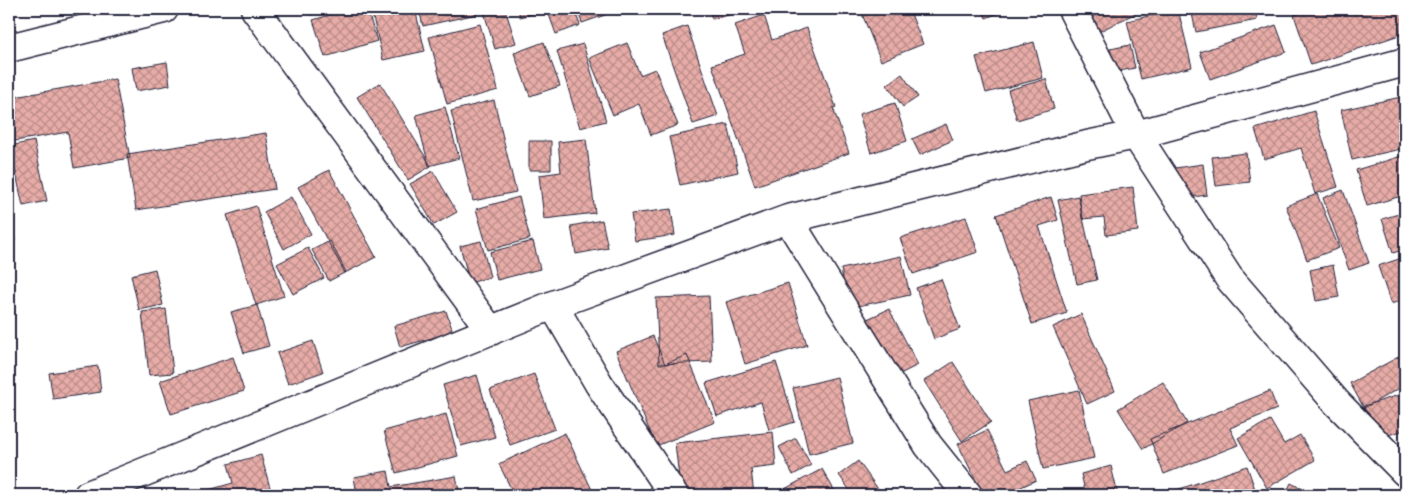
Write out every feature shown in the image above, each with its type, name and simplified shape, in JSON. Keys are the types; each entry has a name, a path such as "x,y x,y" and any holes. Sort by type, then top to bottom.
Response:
{"street":[{"path":"9,48 164,9"},
{"path":"256,9 491,331"},
{"path":"1072,9 1136,135 1230,278 1337,403 1405,472"},
{"path":"88,495 554,305 788,219 1087,145 1136,135 1405,62"},
{"path":"788,219 928,445 968,495"},
{"path":"554,305 599,384 674,495"}],"building":[{"path":"308,9 327,9 310,15"},
{"path":"350,9 367,9 377,41 325,57 313,20"},
{"path":"371,9 415,9 425,51 383,60"},
{"path":"419,9 476,9 477,14 423,26"},
{"path":"483,9 505,9 516,43 495,49"},
{"path":"518,9 542,9 542,12 520,17"},
{"path":"547,9 574,9 580,25 556,34"},
{"path":"577,9 603,9 605,15 582,23"},
{"path":"709,9 754,9 712,19"},
{"path":"860,9 909,9 923,44 881,61"},
{"path":"940,9 953,9 942,13"},
{"path":"982,9 1008,9 986,18"},
{"path":"1089,9 1144,9 1100,31"},
{"path":"1178,9 1192,67 1141,79 1127,21"},
{"path":"1191,9 1255,9 1257,20 1196,32"},
{"path":"1312,9 1405,9 1405,33 1311,65 1294,15"},
{"path":"764,15 772,40 807,28 836,107 833,108 849,153 755,186 712,65 745,54 735,25"},
{"path":"480,24 498,90 447,104 429,37"},
{"path":"1276,25 1286,52 1210,79 1200,52"},
{"path":"687,26 718,116 693,124 662,35"},
{"path":"544,42 560,86 530,96 514,53"},
{"path":"1034,42 1043,78 986,93 976,57"},
{"path":"627,43 640,75 655,69 678,125 651,135 639,104 613,115 589,58"},
{"path":"583,44 606,121 580,128 557,51"},
{"path":"1130,45 1135,68 1114,72 1110,49"},
{"path":"167,62 170,85 136,91 132,68"},
{"path":"902,74 918,97 903,107 887,85"},
{"path":"115,79 130,158 74,168 68,132 9,142 9,98"},
{"path":"1046,79 1054,109 1017,120 1008,90"},
{"path":"380,83 431,166 408,180 357,97"},
{"path":"1401,97 1405,114 1405,148 1352,160 1341,110"},
{"path":"494,100 516,192 473,201 451,111"},
{"path":"895,103 907,141 871,153 859,114"},
{"path":"445,107 459,158 429,166 416,115"},
{"path":"1314,111 1338,187 1315,194 1301,148 1264,159 1255,129"},
{"path":"728,124 738,172 680,185 669,137"},
{"path":"946,124 953,140 920,155 912,139"},
{"path":"266,133 275,189 136,210 127,154"},
{"path":"586,139 595,213 544,219 539,175 561,172 558,142"},
{"path":"34,141 47,201 23,206 10,146"},
{"path":"529,141 551,141 551,170 529,170"},
{"path":"1246,153 1250,182 1216,186 1212,157"},
{"path":"1405,155 1405,195 1367,206 1356,170"},
{"path":"1203,164 1207,195 1165,201 1161,170"},
{"path":"329,170 376,257 345,273 298,187"},
{"path":"433,171 457,212 434,225 410,184"},
{"path":"1133,187 1138,231 1106,235 1104,217 1082,219 1079,194"},
{"path":"1343,190 1369,263 1349,270 1323,198"},
{"path":"1317,194 1339,248 1307,260 1286,206"},
{"path":"1078,196 1097,280 1077,284 1058,200"},
{"path":"291,197 311,234 284,249 264,212"},
{"path":"519,197 530,239 488,250 476,209"},
{"path":"1051,197 1058,220 1039,226 1067,313 1032,324 996,215"},
{"path":"256,206 284,296 256,305 227,215"},
{"path":"671,209 675,235 635,241 631,214"},
{"path":"1405,212 1405,249 1393,253 1382,219"},
{"path":"9,214 11,214 15,241 9,242"},
{"path":"966,217 978,252 913,274 900,238"},
{"path":"602,220 608,248 576,254 571,226"},
{"path":"330,241 346,272 329,281 312,250"},
{"path":"481,241 490,277 470,283 460,246"},
{"path":"533,241 540,269 497,280 490,252"},
{"path":"308,248 324,278 293,294 277,264"},
{"path":"901,256 910,295 849,308 841,269"},
{"path":"1405,257 1405,299 1391,304 1378,266"},
{"path":"1333,265 1339,297 1316,301 1310,270"},
{"path":"155,269 163,305 139,310 131,275"},
{"path":"941,279 960,329 934,339 916,288"},
{"path":"788,283 807,345 745,364 726,302"},
{"path":"709,296 712,362 659,364 656,298"},
{"path":"257,305 269,346 244,353 231,312"},
{"path":"166,309 173,373 149,375 142,312"},
{"path":"889,309 918,365 892,378 863,321"},
{"path":"446,311 453,332 400,347 394,326"},
{"path":"1081,314 1115,391 1087,404 1053,327"},
{"path":"653,336 665,364 687,355 715,422 656,446 616,351"},
{"path":"313,341 323,372 288,384 277,353"},
{"path":"1404,354 1405,385 1364,408 1350,383"},
{"path":"233,357 244,391 171,414 160,381"},
{"path":"776,362 795,422 769,430 761,402 717,416 706,383"},
{"path":"953,362 991,422 962,441 924,381"},
{"path":"98,366 101,392 53,399 49,373"},
{"path":"534,374 555,429 510,445 490,390"},
{"path":"477,375 495,437 461,446 443,385"},
{"path":"837,377 853,443 809,454 793,388"},
{"path":"1163,382 1187,423 1143,449 1118,409"},
{"path":"1079,390 1094,458 1043,469 1028,401"},
{"path":"1270,391 1277,409 1230,428 1238,445 1164,474 1150,439"},
{"path":"1405,393 1405,430 1374,439 1364,406"},
{"path":"446,414 458,456 396,473 384,431"},
{"path":"1270,420 1284,444 1300,435 1315,460 1267,488 1238,438"},
{"path":"987,430 1007,470 1027,461 1036,480 1004,495 983,495 958,444"},
{"path":"773,432 776,466 751,469 754,495 681,495 675,443"},
{"path":"565,433 594,494 514,495 499,464"},
{"path":"796,438 811,465 793,475 779,447"},
{"path":"261,455 272,495 206,495 205,491 233,483 228,464"},
{"path":"858,461 878,489 870,495 853,495 839,475"},
{"path":"1111,466 1118,495 1086,495 1081,474"},
{"path":"1247,466 1257,495 1162,495"},
{"path":"822,469 837,495 784,495 781,491"},
{"path":"388,471 391,487 456,476 460,495 357,495 354,477"},
{"path":"1291,483 1314,495 1285,495"},
{"path":"505,492 506,495 491,495"}]}
